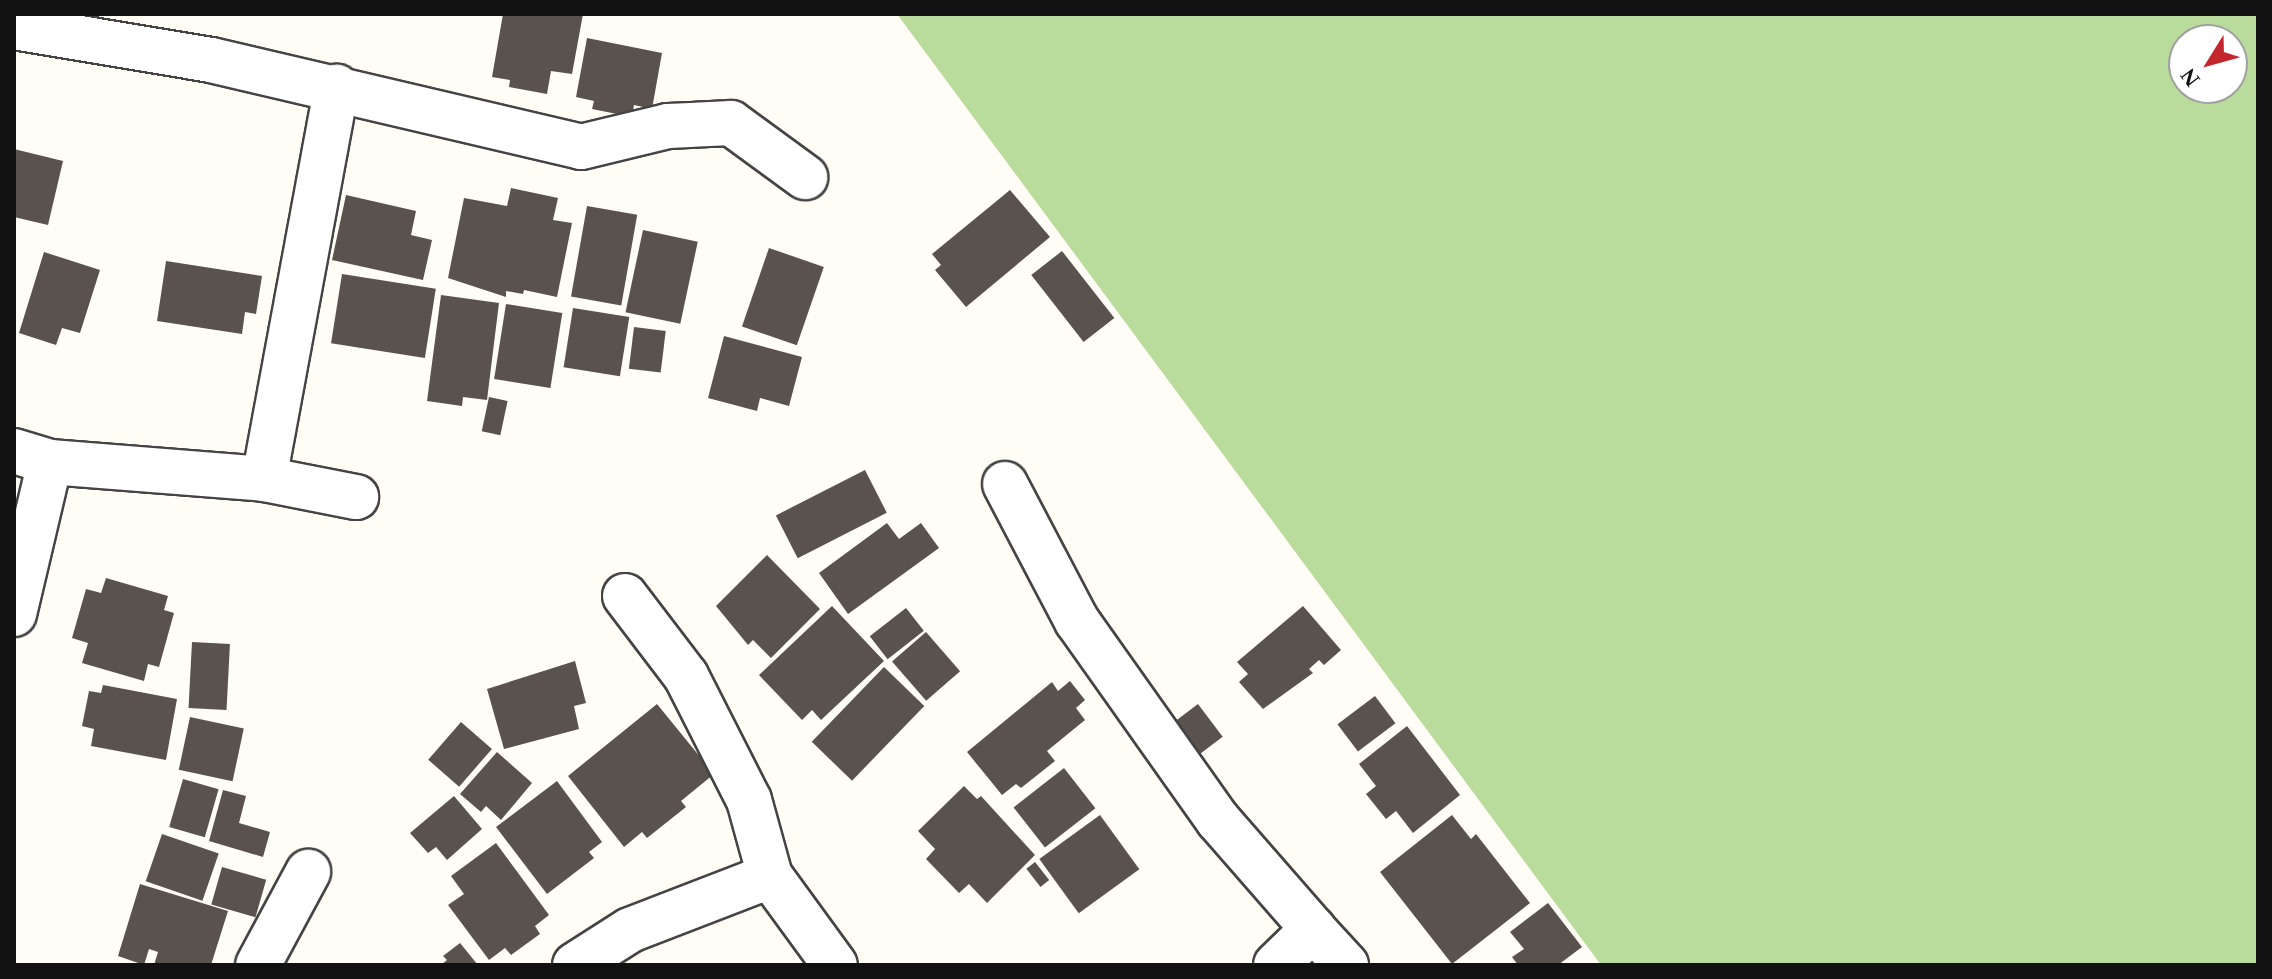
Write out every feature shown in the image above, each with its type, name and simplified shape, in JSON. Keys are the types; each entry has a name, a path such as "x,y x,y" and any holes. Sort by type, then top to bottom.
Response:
{"street":[{"path":"14,27 85,36 337,87 581,147 668,126 731,123 805,177"},
{"path":"264,479 337,87"},
{"path":"14,614 32,456 264,479 356,497"},
{"path":"1005,484 1077,621 1218,820 1346,965"},
{"path":"625,596 686,676 749,800 770,876 835,965"},
{"path":"258,965 308,872"},
{"path":"575,965 630,930 770,876"},
{"path":"1276,965 1313,929"}],"green space":[{"path":"897,14 2258,14 2258,965 1601,965"}],"building":[{"path":"503,14 583,14 572,74 551,71 547,94 509,87 510,80 492,77"},
{"path":"587,38 662,53 652,109 634,105 632,117 592,109 594,101 576,97"},
{"path":"14,149 63,161 48,225 14,217"},
{"path":"511,188 558,198 553,220 572,223 557,297 524,290 523,294 506,291 506,297 448,278 464,198 507,206"},
{"path":"1010,190 1050,237 966,307 935,270 941,265 932,254"},
{"path":"346,195 416,211 411,235 432,240 423,280 332,260"},
{"path":"587,206 637,215 621,305 571,297"},
{"path":"643,230 698,242 680,324 626,312"},
{"path":"769,248 824,267 797,345 742,326"},
{"path":"1062,251 1114,318 1084,342 1031,275"},
{"path":"44,252 100,270 80,333 62,328 56,345 19,333"},
{"path":"166,261 262,276 256,314 245,312 242,334 157,321"},
{"path":"342,274 436,289 425,358 331,343"},
{"path":"441,295 499,303 487,400 463,397 462,406 427,401"},
{"path":"506,304 562,313 550,388 494,379"},
{"path":"573,308 629,317 620,376 564,367"},
{"path":"634,327 666,331 661,373 629,369"},
{"path":"724,336 802,357 789,406 760,398 757,411 708,398"},
{"path":"489,397 508,401 500,435 482,431"},
{"path":"865,470 887,513 798,558 776,515"},
{"path":"887,523 899,539 921,523 939,548 848,614 819,573"},
{"path":"767,555 820,609 771,658 753,640 748,645 716,606"},
{"path":"106,578 168,596 164,610 174,613 159,667 148,664 144,681 82,663 88,643 72,638 86,589 101,593"},
{"path":"832,606 884,661 821,720 812,710 802,720 759,675"},
{"path":"1303,606 1341,650 1324,665 1319,660 1309,669 1313,673 1263,709 1239,682 1248,674 1237,662"},
{"path":"906,608 924,631 888,659 870,636"},
{"path":"926,632 960,671 926,701 892,662"},
{"path":"192,642 230,644 226,710 189,708"},
{"path":"575,661 586,703 574,706 579,729 504,749 487,689"},
{"path":"884,667 924,706 852,781 812,742"},
{"path":"1070,681 1085,700 1076,708 1085,720 1047,751 1055,761 1021,788 1016,784 1002,795 967,752 1052,682 1058,691"},
{"path":"103,685 177,699 166,760 91,746 94,729 82,726 89,691 101,693"},
{"path":"1375,696 1395,723 1358,751 1337,724"},
{"path":"657,704 714,774 681,801 686,807 647,838 642,832 624,847 568,776"},
{"path":"1198,704 1223,737 1200,754 1175,721"},
{"path":"190,717 244,728 233,781 179,770"},
{"path":"461,722 492,749 459,787 428,760"},
{"path":"1407,726 1460,795 1413,833 1396,811 1386,819 1366,794 1376,786 1359,764"},
{"path":"497,752 532,783 501,820 486,806 481,812 460,794"},
{"path":"1064,768 1095,808 1045,848 1014,807"},
{"path":"183,779 219,789 205,837 169,827"},
{"path":"557,781 602,842 589,852 594,858 547,894 496,827"},
{"path":"964,786 977,799 981,796 1035,855 987,903 969,884 959,893 926,859 935,849 918,831"},
{"path":"223,790 246,796 239,823 270,832 263,857 209,841"},
{"path":"454,796 482,829 447,860 436,847 428,853 410,833"},
{"path":"1100,815 1139,869 1079,913 1039,859"},
{"path":"1452,815 1471,839 1476,834 1530,903 1452,964 1380,872"},
{"path":"162,834 219,854 202,901 146,881"},
{"path":"496,843 549,915 535,926 540,934 511,955 505,948 489,960 448,905 464,894 451,876"},
{"path":"1035,862 1049,880 1040,887 1026,869"},
{"path":"222,867 266,880 255,917 211,904"},
{"path":"140,884 228,911 211,965 154,965 158,952 149,949 144,965 118,956"},
{"path":"1548,903 1582,947 1558,965 1518,965 1512,957 1524,949 1510,932"},
{"path":"460,943 478,965 441,965 447,960 443,956"}]}
